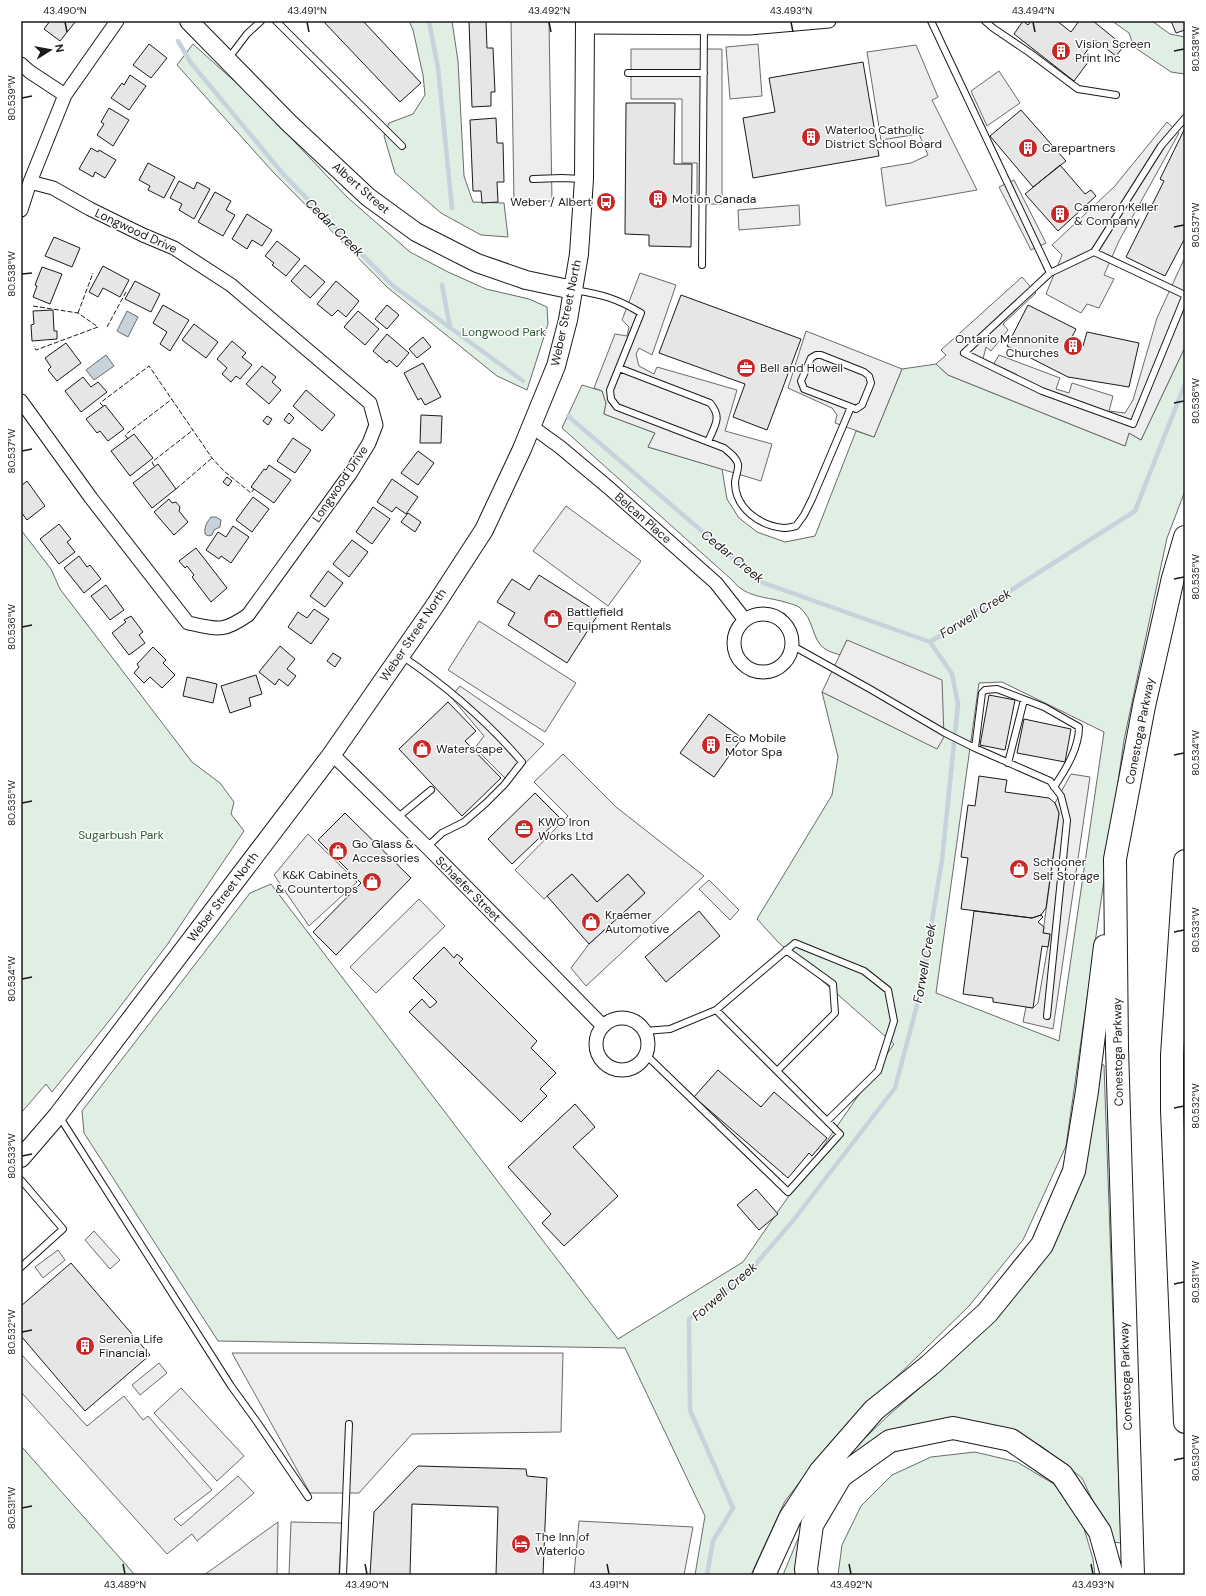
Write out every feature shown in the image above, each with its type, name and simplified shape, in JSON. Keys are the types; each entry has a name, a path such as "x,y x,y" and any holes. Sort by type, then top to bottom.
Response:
{"highway":[{"name":"Conestoga Parkway","path":"1133,1575 1117,1048 1115,859 1144,706 1173,578 1185,537"},
{"path":"764,1575 790,1518 820,1472 874,1410 930,1365 987,1313 1042,1245 1074,1171 1087,1091 1115,859"},
{"path":"1185,861 1172,1055 1172,1110 1185,1422"},
{"path":"806,1575 812,1525 841,1476 890,1441 953,1428 1011,1440 1062,1475 1100,1532 1112,1575"}],"main road":[{"name":"Albert Street","path":"189,21 289,122 368,197 416,232 477,263 526,280 573,290"},
{"name":"Weber Street North","path":"21,1158 58,1114 332,754 401,655 484,530 531,426 556,366 568,320 579,254 584,179 585,24"}],"street":[{"path":"21,210 30,182 65,95 118,21"},
{"path":"585,24 704,28 733,24 750,28 829,21"},
{"path":"21,64 30,72 65,95"},
{"name":"Longwood Drive","path":"21,401 91,498 188,623 218,629 234,624 248,615 350,474 369,443 376,425 370,403 232,285 174,248 143,235 90,209 53,188 30,182"},
{"name":"Belcan Place","path":"531,426 560,447 609,488 716,582 745,620"},
{"path":"760,613 769,614 784,622 792,637 793,646 791,654 786,661 773,671 757,672 749,669 743,664 735,650 736,633 739,626 745,620 760,613"},
{"name":"Schaefer Street","path":"332,754 427,847 604,1026"},
{"path":"617,1018 633,1020 645,1031 648,1039 646,1055 641,1062 634,1067 625,1070 616,1069 608,1066 601,1059 597,1051 596,1042 604,1026 610,1021 617,1018"}],"lane":[{"path":"228,60 247,34 261,21"},
{"path":"276,21 402,146"},
{"path":"931,21 1050,273"},
{"path":"985,21 992,28 1030,53 1078,89 1116,95"},
{"path":"702,265 704,28"},
{"path":"628,73 704,72"},
{"path":"1094,252 1185,296 1133,424 1042,391 964,353 1050,273 1094,252 1161,146 1185,118"},
{"path":"533,179 584,179"},
{"path":"573,290 606,296 623,302 641,313 610,390 611,398 617,407 724,448 735,457 738,466 735,483 738,497 747,511 766,523 785,528 796,526 804,515 812,499 851,407"},
{"path":"816,355 821,355 864,372 869,376 871,383 862,406 856,409 851,407 804,389 800,381 811,358 816,355"},
{"path":"619,368 710,403 718,417 708,442"},
{"path":"793,646 945,733 1050,782 1062,796 1067,820 1047,1016"},
{"path":"401,655 448,690 507,744 522,762 504,786 486,803 464,822 442,833 427,847"},
{"path":"973,747 982,693 985,690 997,689 1044,707 1079,727 1079,736 1067,767 1054,787"},
{"path":"1008,763 1024,700"},
{"path":"397,818 431,790"},
{"path":"645,1031 670,1029 716,1010 795,943 864,971 888,990 894,1021 878,1071 827,1121"},
{"path":"777,1071 835,1013 834,984 786,950"},
{"path":"646,1055 788,1192 840,1134 716,1010"},
{"path":"58,1114 231,1386 258,1422 308,1497"},
{"path":"21,1180 63,1229 21,1267"},
{"path":"343,1575 349,1424"}],"green space":[{"path":"409,21 452,21 458,61 464,176 473,202 504,203 508,237 481,235 441,213 395,173 384,136 389,123 413,114 425,95 423,75 413,30"},
{"path":"1112,21 1152,21 1170,34 1185,37 1185,74 1171,72 1134,47 1129,33"},
{"name":"Longwood Park","path":"193,44 252,97 347,197 410,252 448,272 486,289 529,299 547,307 548,324 527,390 497,376 388,288 273,172 177,65"},
{"path":"1185,347 1185,491 1167,538 1124,740 1066,1146 1023,1240 969,1306 836,1436 785,1501 751,1575 695,1575 705,1516 625,1348 218,1341 84,1133 82,1111 250,893 271,884 618,1339 743,1262 894,1044 778,942 757,919 832,795 838,757 822,692 937,748 847,640 840,655 828,651 817,640 808,617 799,607 744,591 562,428 582,385 602,391 606,403 604,414 655,433 648,447 722,469 727,499 739,518 757,532 785,542 815,536 856,431 874,437 902,369 936,364 948,375 1125,446 1129,433 1141,440","holes":["1002,682 1104,732 1059,1041 936,993 979,683"]},
{"name":"Sugarbush Park","path":"21,530 51,569 60,589 192,762 220,783 234,802 231,814 244,831 167,945 113,1016 52,1092 46,1084 21,1113"},
{"path":"1096,1064 1104,1065 1121,1543 1112,1542 1082,1478 1041,1446 1001,1428 899,1429 841,1461 890,1414 960,1353 1043,1255"},
{"path":"21,1446 135,1575 21,1575"},
{"path":"975,1452 1017,1462 1054,1484 1081,1518 1093,1559 1095,1575 838,1575 842,1545 861,1506 892,1475 931,1457"},
{"path":"807,1517 800,1575 783,1575"}],"shaded area":[{"path":"511,21 549,21 552,201 514,202"},
{"path":"758,44 762,96 730,99 726,47"},
{"path":"916,45 938,97 932,100 977,190 886,206 881,168 911,163 928,155 919,134 881,140 867,52"},
{"path":"631,49 722,49 722,204 697,204 697,163 682,163 682,99 631,99"},
{"path":"999,71 1020,103 987,126 971,91"},
{"path":"1167,122 1179,133 1119,241 1104,275 1114,279 1099,308 1087,304 1081,313 1046,294 1062,255 1052,245 1114,187"},
{"path":"1014,180 1046,243 1031,250 999,187"},
{"path":"799,205 800,225 739,230 738,210"},
{"path":"1185,257 1185,347 1141,440 1129,433 1125,446 948,375 936,364 946,355 941,350 1022,277 1036,293 1003,324 1008,330 991,351 986,347 983,359 993,365 999,355 1060,378 1056,389 1069,393 1072,383 1113,396 1109,411 1125,413 1133,400 1157,318"},
{"path":"640,273 676,285 652,355 639,348 636,354 639,366 654,374 657,367 737,390 725,431 772,444 761,481 648,447 655,433 604,414 606,403 602,391 594,388 615,334 627,336 629,327 622,320"},
{"path":"127,311 138,317 128,337 117,331"},
{"path":"806,331 902,369 874,437 835,423 837,415 832,408 788,388"},
{"path":"106,355 114,366 94,380 86,370"},
{"path":"566,506 641,561 608,606 533,551"},
{"path":"211,517 216,517 221,520 220,527 214,530 212,535 208,536 205,534 205,529"},
{"path":"479,621 576,683 545,732 448,670"},
{"path":"847,640 942,680 944,737 937,749 822,692"},
{"path":"460,686 544,744 508,781 475,748 484,736 451,697"},
{"path":"563,754 616,807 704,876 586,986 571,968 589,944 645,893 628,874 597,902 572,874 544,899 515,870 568,816 534,782"},
{"path":"1071,774 1090,777 1053,1029 1023,1022 1026,1007 1033,1008 1038,1003 1050,934 1043,933 1059,813 1055,803"},
{"path":"308,834 357,882 309,926 274,875"},
{"path":"709,880 739,910 730,920 699,889"},
{"path":"419,899 445,926 376,993 350,967"},
{"path":"94,1231 120,1260 110,1269 85,1240"},
{"path":"58,1250 65,1260 43,1278 35,1267"},
{"path":"232,1353 563,1353 561,1432 412,1434 359,1493 310,1493"},
{"path":"21,1354 87,1426 124,1396 143,1420 148,1416 212,1490 174,1519 181,1526 238,1476 254,1493 197,1541 192,1534 167,1554 21,1392"},
{"path":"159,1363 167,1373 140,1395 132,1385"},
{"path":"181,1388 244,1456 217,1481 154,1413"},
{"path":"579,1521 693,1527 684,1575 574,1575"},
{"path":"278,1522 277,1575 204,1575"},
{"path":"291,1522 342,1523 339,1575 289,1575"}],"building":[{"path":"50,21 76,21 60,41 44,29"},
{"path":"323,21 363,21 421,83 400,102"},
{"path":"469,21 486,21 487,48 493,48 495,92 491,92 491,106 472,107"},
{"name":"Vision Screen Print Inc","path":"1023,21 1028,25 1031,21 1057,21 1071,32 1079,21 1093,21 1124,46 1116,56 1095,40 1083,56 1089,61 1074,81 1014,34"},
{"path":"1171,21 1185,21 1185,30 1176,33"},
{"path":"149,44 167,58 151,78 133,65"},
{"name":"Waterloo Catholic District School Board","path":"863,62 879,156 753,178 743,118 775,112 769,78"},
{"path":"130,75 146,86 129,110 111,98 122,83 124,85"},
{"name":"Motion Canada","path":"626,103 675,103 674,164 692,164 691,247 649,246 649,235 625,234"},
{"path":"109,108 129,120 113,146 97,135 104,124 101,122"},
{"name":"Carepartners","path":"1021,110 1066,161 1033,187 990,136"},
{"path":"496,118 497,143 503,143 504,182 497,182 498,202 482,203 481,191 473,191 470,120"},
{"path":"1185,128 1185,238 1165,276 1126,257 1164,181 1160,179"},
{"path":"91,148 98,152 99,150 116,160 105,178 95,172 93,177 79,169"},
{"path":"148,163 175,177 164,198 148,190 150,186 139,180"},
{"name":"Cameron Keller & Company","path":"1060,165 1085,194 1091,190 1096,196 1058,231 1025,194"},
{"path":"179,181 194,189 197,182 210,189 194,219 179,210 182,204 170,198"},
{"path":"215,192 231,201 226,210 235,215 223,236 198,222"},
{"path":"247,214 272,230 262,246 252,240 247,249 232,239"},
{"path":"54,237 80,248 72,267 45,256"},
{"path":"277,241 300,259 286,276 272,265 274,263 265,256"},
{"path":"305,265 325,282 310,298 291,281"},
{"path":"103,266 129,280 120,297 103,288 98,297 89,292"},
{"path":"42,267 62,274 50,304 33,297 37,286 35,285"},
{"path":"135,281 160,294 151,312 125,299"},
{"path":"336,281 359,301 346,317 338,310 332,316 317,304"},
{"name":"Bell and Howell","path":"681,295 801,339 767,430 733,417 745,384 659,353"},
{"path":"163,305 189,320 170,351 160,344 167,332 153,323"},
{"path":"387,305 399,315 387,329 375,319"},
{"name":"Ontario Mennonite Churches","path":"1028,305 1076,329 1070,341 1083,346 1087,332 1139,343 1129,387 1068,377 1007,346"},
{"path":"53,310 54,331 57,331 57,339 32,341 31,325 34,324 33,311"},
{"path":"358,311 379,329 365,345 344,327"},
{"path":"194,324 218,342 206,358 182,340"},
{"path":"387,334 409,353 397,367 389,360 387,363 373,351"},
{"path":"423,337 431,347 417,358 409,349"},
{"path":"232,341 246,353 242,357 252,365 240,379 236,376 231,382 222,374 227,368 217,359"},
{"path":"66,343 81,363 57,381 48,370 51,367 45,358"},
{"path":"423,363 441,397 425,405 421,398 418,400 404,373"},
{"path":"262,366 276,377 272,382 281,390 269,404 246,384"},
{"path":"83,377 91,387 98,382 107,392 81,412 65,391"},
{"path":"306,390 335,415 322,431 293,406"},
{"path":"105,405 124,429 108,441 100,431 97,433 86,419"},
{"path":"289,413 294,418 289,424 284,420"},
{"path":"421,415 442,416 441,443 420,443"},
{"path":"267,416 272,419 268,425 263,421"},
{"path":"134,434 153,458 130,476 111,451"},
{"path":"293,438 311,450 295,473 277,461"},
{"path":"418,451 434,463 418,485 401,473"},
{"path":"158,464 176,489 152,508 133,483"},
{"path":"269,465 291,480 274,503 251,487 264,469 266,470"},
{"path":"227,477 232,481 228,486 223,482"},
{"path":"392,479 418,497 406,514 396,507 392,512 377,502"},
{"path":"27,481 45,506 27,520 21,512 21,486"},
{"path":"253,497 269,509 252,532 236,520"},
{"path":"169,499 172,503 176,502 180,507 179,511 188,522 174,535 154,512"},
{"path":"373,507 390,519 372,544 356,532"},
{"path":"408,513 421,522 415,532 401,522"},
{"path":"59,524 71,539 67,542 75,552 59,564 40,539"},
{"path":"233,526 249,537 231,563 221,556 219,559 206,550 218,532 226,537"},
{"path":"352,540 368,552 349,577 333,564"},
{"path":"196,548 227,588 211,602 192,577 194,575 187,566 185,568 179,561"},
{"path":"79,556 87,567 90,565 101,579 84,593 64,568"},
{"path":"328,571 343,583 325,607 310,596"},
{"name":"Battlefield Equipment Rentals","path":"539,575 599,613 567,663 508,625 515,613 497,602 512,579 529,590"},
{"path":"106,585 124,610 110,620 91,596"},
{"path":"314,609 329,619 311,644 288,627 298,612 307,618"},
{"path":"131,616 143,632 139,635 145,643 129,655 112,633 126,622 124,620"},
{"path":"280,646 295,659 287,669 296,676 288,686 279,679 275,685 259,672"},
{"path":"153,647 166,660 163,663 175,675 162,688 150,677 144,683 134,673 139,667 137,664"},
{"path":"333,653 341,658 335,667 327,661"},
{"path":"256,675 262,694 249,698 251,706 230,713 221,686"},
{"path":"187,677 217,684 213,703 183,696"},
{"path":"989,695 1015,700 1005,750 980,745"},
{"path":"448,702 476,731 465,741 501,778 462,816 399,749"},
{"name":"Eco Mobile Motor Spa","path":"709,714 742,738 714,777 680,753"},
{"path":"1024,719 1071,729 1065,762 1017,753"},
{"path":"979,776 1007,780 1005,792 1049,798 1055,803 1059,813 1046,908 1041,915 1032,918 961,909 968,858 961,857 968,805 975,806"},
{"name":"KWO Iron Works Ltd","path":"535,793 560,818 512,864 488,839"},
{"path":"345,813 411,878 336,955 313,932 361,883 318,840"},
{"path":"572,874 597,902 628,874 645,893 589,944 547,896"},
{"path":"699,911 720,936 666,982 645,957"},
{"path":"974,911 1032,918 1041,915 1043,917 1038,922 1044,927 1043,933 1050,934 1048,947 1042,946 1033,1008 993,1002 993,998 963,994"},
{"path":"444,947 454,958 457,954 463,959 459,963 537,1041 531,1048 556,1073 540,1089 547,1096 521,1122 409,1012 422,999 430,1008 437,1002 413,978"},
{"path":"718,1070 761,1107 774,1092 827,1138 812,1156 809,1153 788,1178 694,1097"},
{"path":"575,1104 595,1127 573,1147 618,1196 564,1246 542,1223 551,1214 508,1167"},
{"path":"756,1189 778,1214 759,1230 737,1205"},
{"name":"Serenia Life Financial","path":"71,1263 150,1355 85,1411 21,1336 21,1306"},
{"name":"The Inn of Waterloo","path":"418,1466 526,1469 527,1476 547,1478 543,1575 496,1575 498,1507 412,1504 410,1575 370,1575 374,1512"}],"waterway":[{"path":"429,21 438,68 452,208"},
{"name":"Cedar Creek","path":"178,41 191,63 284,175 392,285 523,381"},
{"path":"442,285 450,327"},
{"name":"Forwell Creek","path":"930,642 1135,511 1185,384"},
{"name":"Cedar Creek","path":"568,416 761,582 930,642"},
{"name":"Forwell Creek","path":"707,1575 713,1541 733,1508 690,1410 689,1319 747,1274 792,1222 895,1088 920,994 942,860 958,704 952,674 930,642"}],"fence":[{"path":"78,313 93,273"},
{"path":"107,327 126,292"},
{"path":"33,306 78,313 98,327 36,350 34,346"},
{"path":"103,406 100,403 149,366 212,458 224,471 251,493 254,489"},
{"path":"128,439 125,435 172,399"},
{"path":"154,466 152,462 193,430"},
{"path":"176,489 212,458"}],"place":[{"name":"Vision Screen Print Inc","path":"1061,51"},
{"name":"Waterloo Catholic District School Board","path":"811,137"},
{"name":"Carepartners","path":"1028,148"},
{"name":"Motion Canada","path":"658,199"},
{"name":"Weber / Albert","path":"606,202"},
{"name":"Cameron Keller & Company","path":"1060,214"},
{"name":"Ontario Mennonite Churches","path":"1073,346"},
{"name":"Bell and Howell","path":"746,368"},
{"name":"Battlefield Equipment Rentals","path":"553,619"},
{"name":"Eco Mobile Motor Spa","path":"711,745"},
{"name":"Waterscape","path":"422,749"},
{"name":"KWO Iron Works Ltd","path":"524,829"},
{"name":"Go Glass & Accessories","path":"338,851"},
{"name":"Schooner Self Storage","path":"1019,869"},
{"name":"K&K Cabinets & Countertops","path":"372,882"},
{"name":"Kraemer Automotive","path":"591,922"},
{"name":"Serenia Life Financial","path":"85,1346"},
{"name":"The Inn of Waterloo","path":"521,1544"}]}
